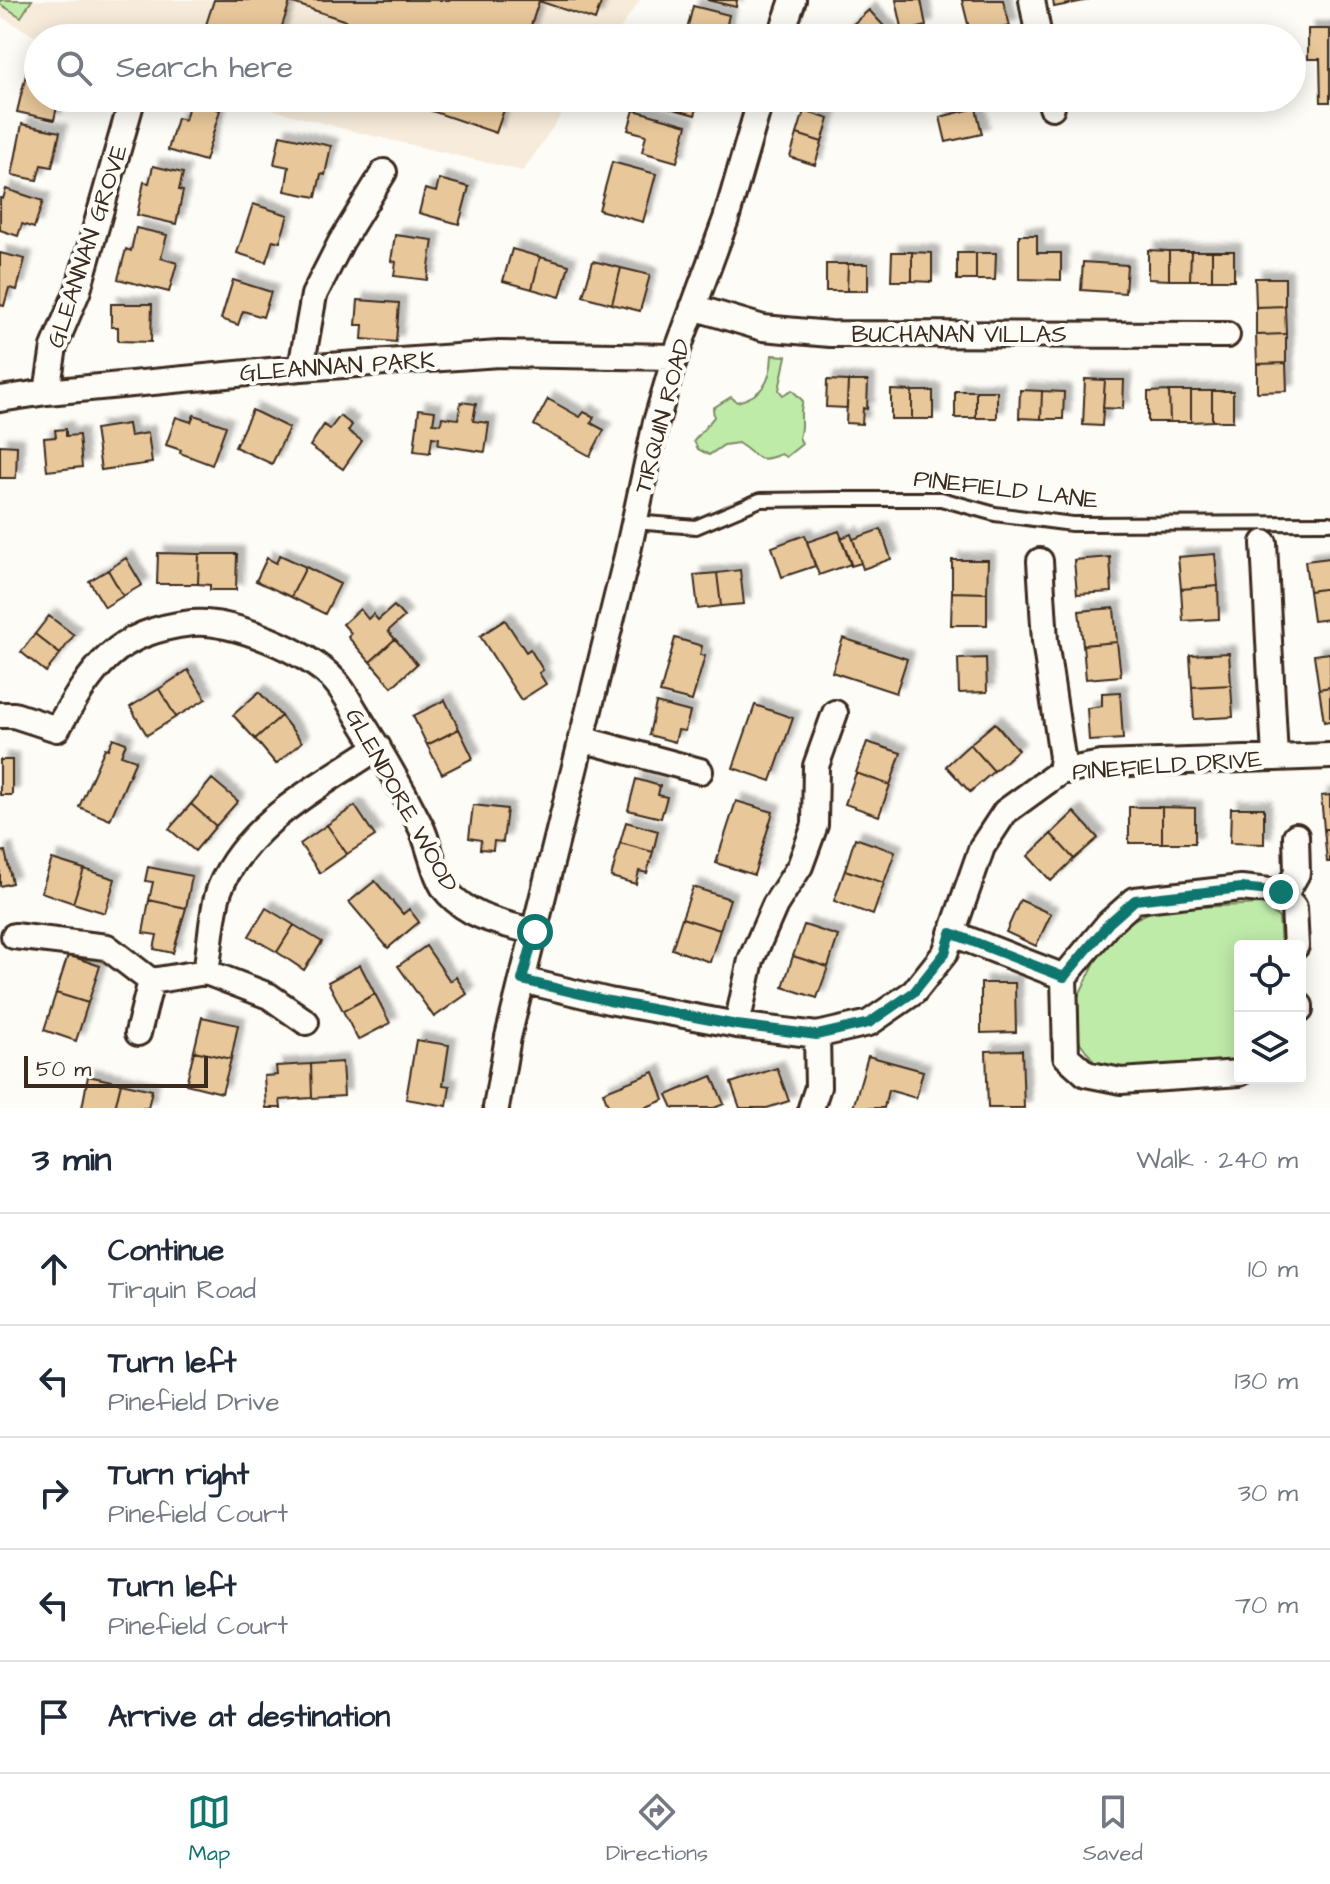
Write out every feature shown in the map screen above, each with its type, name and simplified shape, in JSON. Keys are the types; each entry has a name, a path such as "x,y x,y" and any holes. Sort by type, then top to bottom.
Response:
{"street":[{"path":"785,24 793,0"},
{"path":"1032,0 1036,24"},
{"name":"GLEANNAN GROVE","path":"47,392 54,347 78,290 129,112"},
{"name":"TIRQUIN ROAD","path":"496,1108 508,1037 656,422 675,357 726,219 757,112"},
{"path":"301,368 314,295 341,242 384,172"},
{"name":"BUCHANAN VILLAS","path":"693,307 763,328 830,334 1227,335"},
{"name":"GLEANNAN PARK","path":"0,399 301,368 499,354 675,357"},
{"path":"1264,543 1275,758"},
{"path":"1040,561 1045,641 1062,757 1060,772"},
{"name":"GLENDORE WOOD","path":"0,715 14,715 57,729 79,692 108,657 134,638 163,626 207,621 239,628 272,641 304,658 334,680 378,747 422,830 446,891 471,913 505,926 535,932"},
{"path":"737,1025 751,960 775,905 800,866 815,825 816,766 835,713"},
{"path":"581,739 700,771"},
{"path":"206,972 219,889 243,849 276,816 378,747"},
{"name":"PINEFIELD DRIVE","path":"522,980 609,1001 737,1025 817,1035 869,1023 914,992 945,953 982,847 1005,812 1060,772 1101,764 1330,756"},
{"path":"1284,896 1297,873 1296,836"},
{"path":"1234,1073 1121,1081 1086,1074 1066,1056 1064,977 1109,923 1135,900 1241,888 1281,892 1294,907 1296,940"},
{"path":"951,933 1064,977"},
{"path":"14,936 107,947 151,981 206,972 269,996 306,1022"},
{"path":"138,1033 151,981"},
{"path":"811,1108 818,1087 817,1035"}],"lane":[{"name":"PINEFIELD LANE","path":"634,522 696,527 760,500 941,499 995,514 1072,524 1330,523"}],"shaded area":[{"path":"0,0 640,0 624,24 24,24 24,30 0,16"},
{"path":"281,112 563,112 523,171"}],"green space":[{"path":"0,0 32,0 21,17 0,4"},
{"path":"772,355 786,356 779,390 783,395 792,390 803,401 799,437 802,444 786,457 781,454 766,459 757,457 738,443 724,445 709,455 698,449 694,441 714,417 713,408 731,397 737,402 759,391 770,373"},
{"path":"1264,904 1279,918 1281,940 1234,940 1234,1063 1118,1071 1096,1064 1079,1041 1077,999 1098,956 1122,925 1157,909"}],"building":[{"path":"214,0 602,0 595,20 539,1 532,24 345,24 346,21 290,2 283,24 206,24"},
{"path":"707,0 737,0 736,7"},
{"path":"896,0 921,0 926,24 901,24"},
{"path":"962,0 1003,0 1009,24 968,24"},
{"path":"1053,0 1089,0 1054,7"},
{"path":"693,6 729,15 727,24 688,24"},
{"path":"869,10 882,24 853,24"},
{"path":"1308,29 1330,29 1330,102 1321,102 1320,59 1308,59"},
{"path":"24,83 24,112 56,112 54,120 17,112"},
{"path":"187,112 219,112 205,161 168,150 177,118 185,120"},
{"path":"435,112 503,112 496,133"},
{"path":"633,112 687,125 677,162 642,152 646,135 628,130"},
{"path":"804,112 829,119 822,142 797,134"},
{"path":"977,112 982,134 946,142 940,117"},
{"path":"22,124 60,132 52,167 41,165 37,180 12,175"},
{"path":"797,134 822,142 815,165 790,157"},
{"path":"280,135 331,146 325,175 321,174 316,197 285,191 289,167 274,164"},
{"path":"612,162 656,174 643,222 599,210"},
{"path":"153,166 183,173 179,190 183,191 176,224 137,215 144,182 149,183"},
{"path":"439,179 469,187 459,224 419,213 425,189 436,192"},
{"path":"6,189 43,201 34,228 22,224 18,236 0,230 0,198 3,199"},
{"path":"253,204 288,215 280,242 273,240 266,262 237,253"},
{"path":"136,228 167,235 161,258 177,263 169,292 118,279 126,249 131,251"},
{"path":"395,235 433,240 427,280 394,276 396,262 391,261"},
{"path":"1019,235 1037,235 1037,253 1061,253 1061,280 1019,279"},
{"path":"512,249 540,257 532,289 503,281"},
{"path":"1148,250 1169,251 1169,280 1148,279"},
{"path":"1169,251 1191,251 1190,280 1169,280"},
{"path":"1191,251 1212,251 1212,280 1190,280"},
{"path":"1212,251 1234,251 1234,280 1212,280"},
{"path":"892,252 912,252 912,281 891,281"},
{"path":"912,252 932,253 932,282 912,281"},
{"path":"0,253 25,259 17,290 9,288 4,306 0,305"},
{"path":"957,253 976,253 976,280 957,280"},
{"path":"976,253 996,253 995,280 976,280"},
{"path":"540,257 569,265 560,297 532,289"},
{"path":"593,261 621,268 612,304 583,296"},
{"path":"1083,262 1127,265 1125,293 1081,290"},
{"path":"826,264 848,264 847,291 826,291"},
{"path":"848,264 868,264 868,291 847,291"},
{"path":"621,268 650,275 640,311 612,304"},
{"path":"1255,278 1285,278 1285,306 1256,307"},
{"path":"233,280 271,292 263,317 243,311 238,325 221,319"},
{"path":"358,300 399,303 396,342 362,339 363,325 356,325"},
{"path":"111,304 152,304 151,342 118,341 118,327 111,327"},
{"path":"1285,306 1286,334 1256,335 1256,307"},
{"path":"1286,334 1286,363 1257,364 1256,335"},
{"path":"1286,363 1287,391 1257,392 1257,364"},
{"path":"1085,379 1105,380 1102,426 1083,425"},
{"path":"827,380 848,381 847,408 826,407"},
{"path":"1105,380 1124,380 1123,409 1103,408"},
{"path":"848,381 868,381 867,409 863,408 862,424 846,423"},
{"path":"891,390 912,391 912,419 891,419"},
{"path":"1020,390 1042,391 1041,419 1019,418"},
{"path":"912,391 933,391 933,419 912,419"},
{"path":"955,391 976,391 976,418 955,418"},
{"path":"976,391 997,391 997,418 976,418"},
{"path":"1042,391 1064,392 1063,419 1041,419"},
{"path":"1169,391 1170,422 1148,422 1148,392"},
{"path":"1169,391 1191,391 1191,422 1170,422"},
{"path":"1191,391 1212,391 1212,421 1191,422"},
{"path":"1212,391 1233,391 1233,421 1212,421"},
{"path":"548,399 580,417 584,412 594,417 591,423 604,430 590,456 534,425"},
{"path":"461,402 476,404 473,421 489,423 485,452 438,445 439,438 432,437 430,453 414,451 419,409 435,411 433,423 441,424 442,417 458,419"},
{"path":"252,410 289,428 272,464 235,447"},
{"path":"194,415 226,426 212,465 166,445 176,417 191,422"},
{"path":"340,416 352,425 348,431 362,441 343,469 310,446 324,425 330,429"},
{"path":"128,424 130,436 148,433 152,463 101,470 95,429"},
{"path":"66,429 66,436 79,435 82,467 47,471 44,438 56,437 55,430"},
{"path":"0,445 17,446 16,478 0,478"},
{"path":"881,529 891,559 863,569 853,539"},
{"path":"839,531 851,564 819,575 807,542"},
{"path":"851,534 861,563 851,566 841,538"},
{"path":"805,535 815,566 782,577 772,547"},
{"path":"158,553 199,554 198,584 157,584"},
{"path":"199,554 237,554 236,590 210,590 210,585 198,584"},
{"path":"1215,554 1218,586 1181,589 1178,557"},
{"path":"280,555 306,567 291,597 256,581 267,558 276,563"},
{"path":"1110,557 1112,592 1077,594 1074,560"},
{"path":"126,558 142,585 123,596 108,570"},
{"path":"1330,558 1330,588 1309,591 1305,561"},
{"path":"952,560 988,560 987,593 952,592"},
{"path":"306,567 340,584 325,614 291,597"},
{"path":"108,570 123,596 105,607 89,581"},
{"path":"740,570 744,604 721,606 717,573"},
{"path":"717,573 721,606 698,609 694,575"},
{"path":"1218,586 1219,619 1183,621 1181,589"},
{"path":"1330,588 1330,619 1313,621 1309,591"},
{"path":"952,592 987,593 987,625 951,625"},
{"path":"394,606 404,617 388,631 395,639 370,662 348,637 351,633 343,624 360,609 368,619 373,614 378,620"},
{"path":"1114,608 1117,642 1083,645 1079,611"},
{"path":"49,616 74,635 60,654 35,634"},
{"path":"505,620 526,652 530,649 543,670 539,673 546,684 521,700 480,636"},
{"path":"35,634 60,654 46,672 21,652"},
{"path":"675,638 702,646 700,655 705,656 692,701 660,693"},
{"path":"843,638 907,659 896,693 832,672"},
{"path":"395,639 417,664 392,687 370,662"},
{"path":"1117,642 1121,676 1086,679 1083,645"},
{"path":"1229,653 1231,685 1192,687 1190,655"},
{"path":"1330,653 1330,687 1319,689 1314,655"},
{"path":"986,658 987,692 959,693 958,659"},
{"path":"188,670 206,699 176,717 159,689"},
{"path":"1231,685 1233,717 1194,719 1192,687"},
{"path":"1330,687 1330,721 1324,722 1319,689"},
{"path":"159,689 176,717 147,735 130,707"},
{"path":"259,692 281,716 255,739 233,715"},
{"path":"1120,692 1123,739 1089,741 1087,708 1102,706 1102,693"},
{"path":"445,700 459,729 427,745 413,716"},
{"path":"656,703 690,712 685,731 678,730 675,742 649,735"},
{"path":"755,705 793,718 771,781 733,768"},
{"path":"281,716 302,742 276,764 255,739"},
{"path":"995,723 1018,750 994,771 970,744"},
{"path":"459,729 473,758 442,774 427,745"},
{"path":"113,738 126,743 121,755 136,760 110,820 79,807 105,748 108,749"},
{"path":"867,742 901,753 890,785 856,773"},
{"path":"970,744 994,771 970,792 946,766"},
{"path":"0,760 12,760 12,795 0,795"},
{"path":"856,773 890,785 879,816 845,804"},
{"path":"212,779 238,801 216,826 191,804"},
{"path":"636,779 660,786 658,795 667,797 661,818 628,810"},
{"path":"1330,795 1330,829 1324,829 1321,796"},
{"path":"736,801 773,812 754,875 716,863"},
{"path":"191,804 216,826 195,851 169,829"},
{"path":"473,805 507,809 503,842 494,841 493,850 480,849 481,840 469,838"},
{"path":"355,806 375,836 347,854 327,825"},
{"path":"1129,807 1162,807 1162,843 1129,843"},
{"path":"1162,807 1195,808 1195,843 1162,843"},
{"path":"1231,808 1264,808 1264,844 1230,843"},
{"path":"1074,812 1098,838 1074,859 1051,834"},
{"path":"626,822 658,831 653,852 620,843"},
{"path":"327,825 347,854 320,873 300,844"},
{"path":"1324,829 1330,829 1330,862 1327,862"},
{"path":"1051,834 1074,859 1051,881 1028,856"},
{"path":"855,838 895,852 884,883 845,870"},
{"path":"620,843 653,852 647,873 639,871 636,884 611,877"},
{"path":"5,851 12,883 0,886 0,852"},
{"path":"52,859 84,869 73,903 41,892"},
{"path":"148,867 192,876 186,908 149,900 153,882 145,881"},
{"path":"84,869 115,879 105,913 73,903"},
{"path":"845,870 884,883 873,915 834,901"},
{"path":"375,881 403,914 409,909 419,922 388,948 349,902"},
{"path":"693,887 730,899 720,930 682,918"},
{"path":"149,900 186,908 173,953 154,949 157,935 143,933"},
{"path":"1020,900 1051,914 1036,946 1006,932"},
{"path":"266,908 294,925 277,952 249,936"},
{"path":"682,918 720,930 710,962 672,949"},
{"path":"294,925 322,942 304,970 277,952"},
{"path":"804,925 838,936 828,967 793,956"},
{"path":"426,946 450,981 456,977 467,994 434,1017 398,966"},
{"path":"68,955 100,966 88,1003 56,993"},
{"path":"793,956 828,967 817,998 783,987"},
{"path":"360,965 375,994 343,1011 328,982"},
{"path":"981,983 1015,983 1016,1032 981,1033"},
{"path":"56,993 88,1003 76,1041 44,1030"},
{"path":"375,994 390,1023 358,1040 343,1011"},
{"path":"202,1017 238,1025 231,1059 194,1051"},
{"path":"416,1040 449,1045 443,1085 450,1086 447,1106 406,1099"},
{"path":"1022,1050 1024,1108 988,1108 986,1051"},
{"path":"194,1051 231,1059 222,1093 186,1084"},
{"path":"868,1056 923,1071 916,1098 888,1090 884,1108 853,1108"},
{"path":"342,1062 344,1096 312,1098 311,1064"},
{"path":"311,1064 312,1098 280,1100 281,1108 266,1108 264,1076 277,1075 276,1066"},
{"path":"777,1068 789,1101 767,1108 740,1108 731,1083"},
{"path":"654,1072 664,1100 644,1108 609,1108 603,1092"},
{"path":"88,1076 121,1083 115,1108 82,1108"},
{"path":"712,1076 724,1104 714,1108 673,1108 667,1095"},
{"path":"121,1083 152,1090 148,1108 115,1108"}],"route":[{"path":"535,932 522,980 609,1001 737,1025 817,1035 869,1023 914,992 945,953 951,933 1064,977 1109,923 1135,900 1241,888 1281,892"}]}
